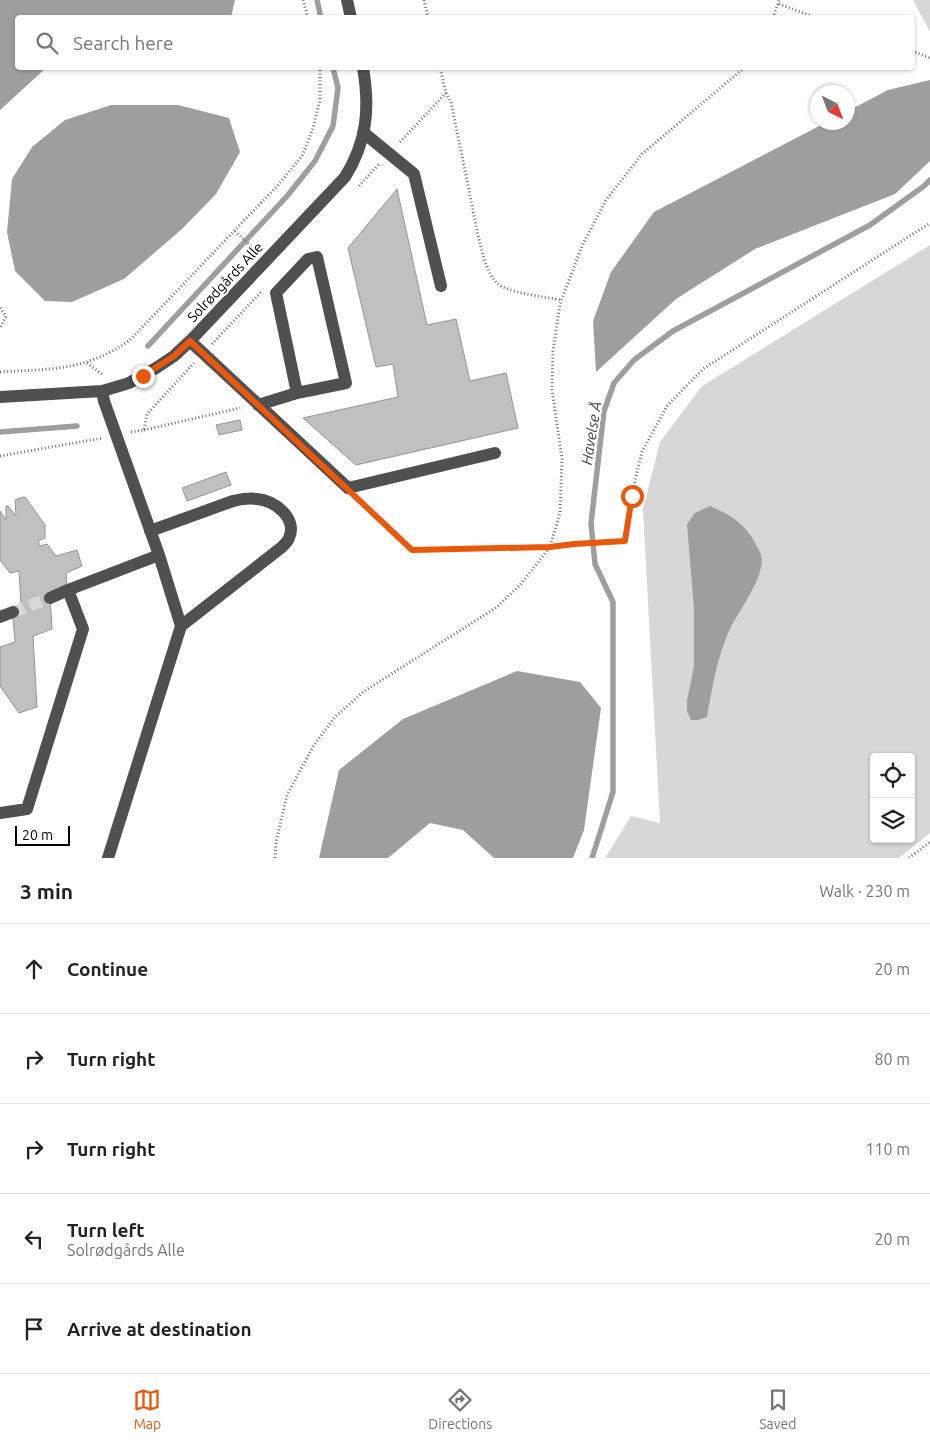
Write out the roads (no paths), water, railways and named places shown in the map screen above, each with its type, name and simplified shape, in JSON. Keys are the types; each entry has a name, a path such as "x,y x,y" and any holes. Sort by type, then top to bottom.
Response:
{"lane":[{"path":"347,0 350,15"},
{"name":"Solrødgårds Alle","path":"0,397 102,391 129,383 174,356 345,176 353,164 364,133 368,104 363,70"},
{"path":"364,133 414,174 441,286"},
{"path":"258,404 346,383 317,257 308,259 276,293 297,394"},
{"path":"190,341 348,488 495,453"},
{"path":"102,391 181,626"},
{"path":"108,858 181,626 282,548 289,538 291,531 285,513 278,507 258,498 233,500 150,531"},
{"path":"50,598 158,555"},
{"path":"0,813 28,808 83,629 68,590"},
{"path":"0,617 12,612"}],"waterway":[{"path":"317,0 320,15"},
{"path":"148,346 288,195 315,161 333,126 338,88 334,70"},
{"name":"Havelse Å","path":"592,858 613,792 613,602 595,564 591,523 604,411 614,383 634,360 673,331 870,225 930,180"},
{"path":"0,432 77,426"}],"tunnel":[{"path":"13,612 50,598"}]}
